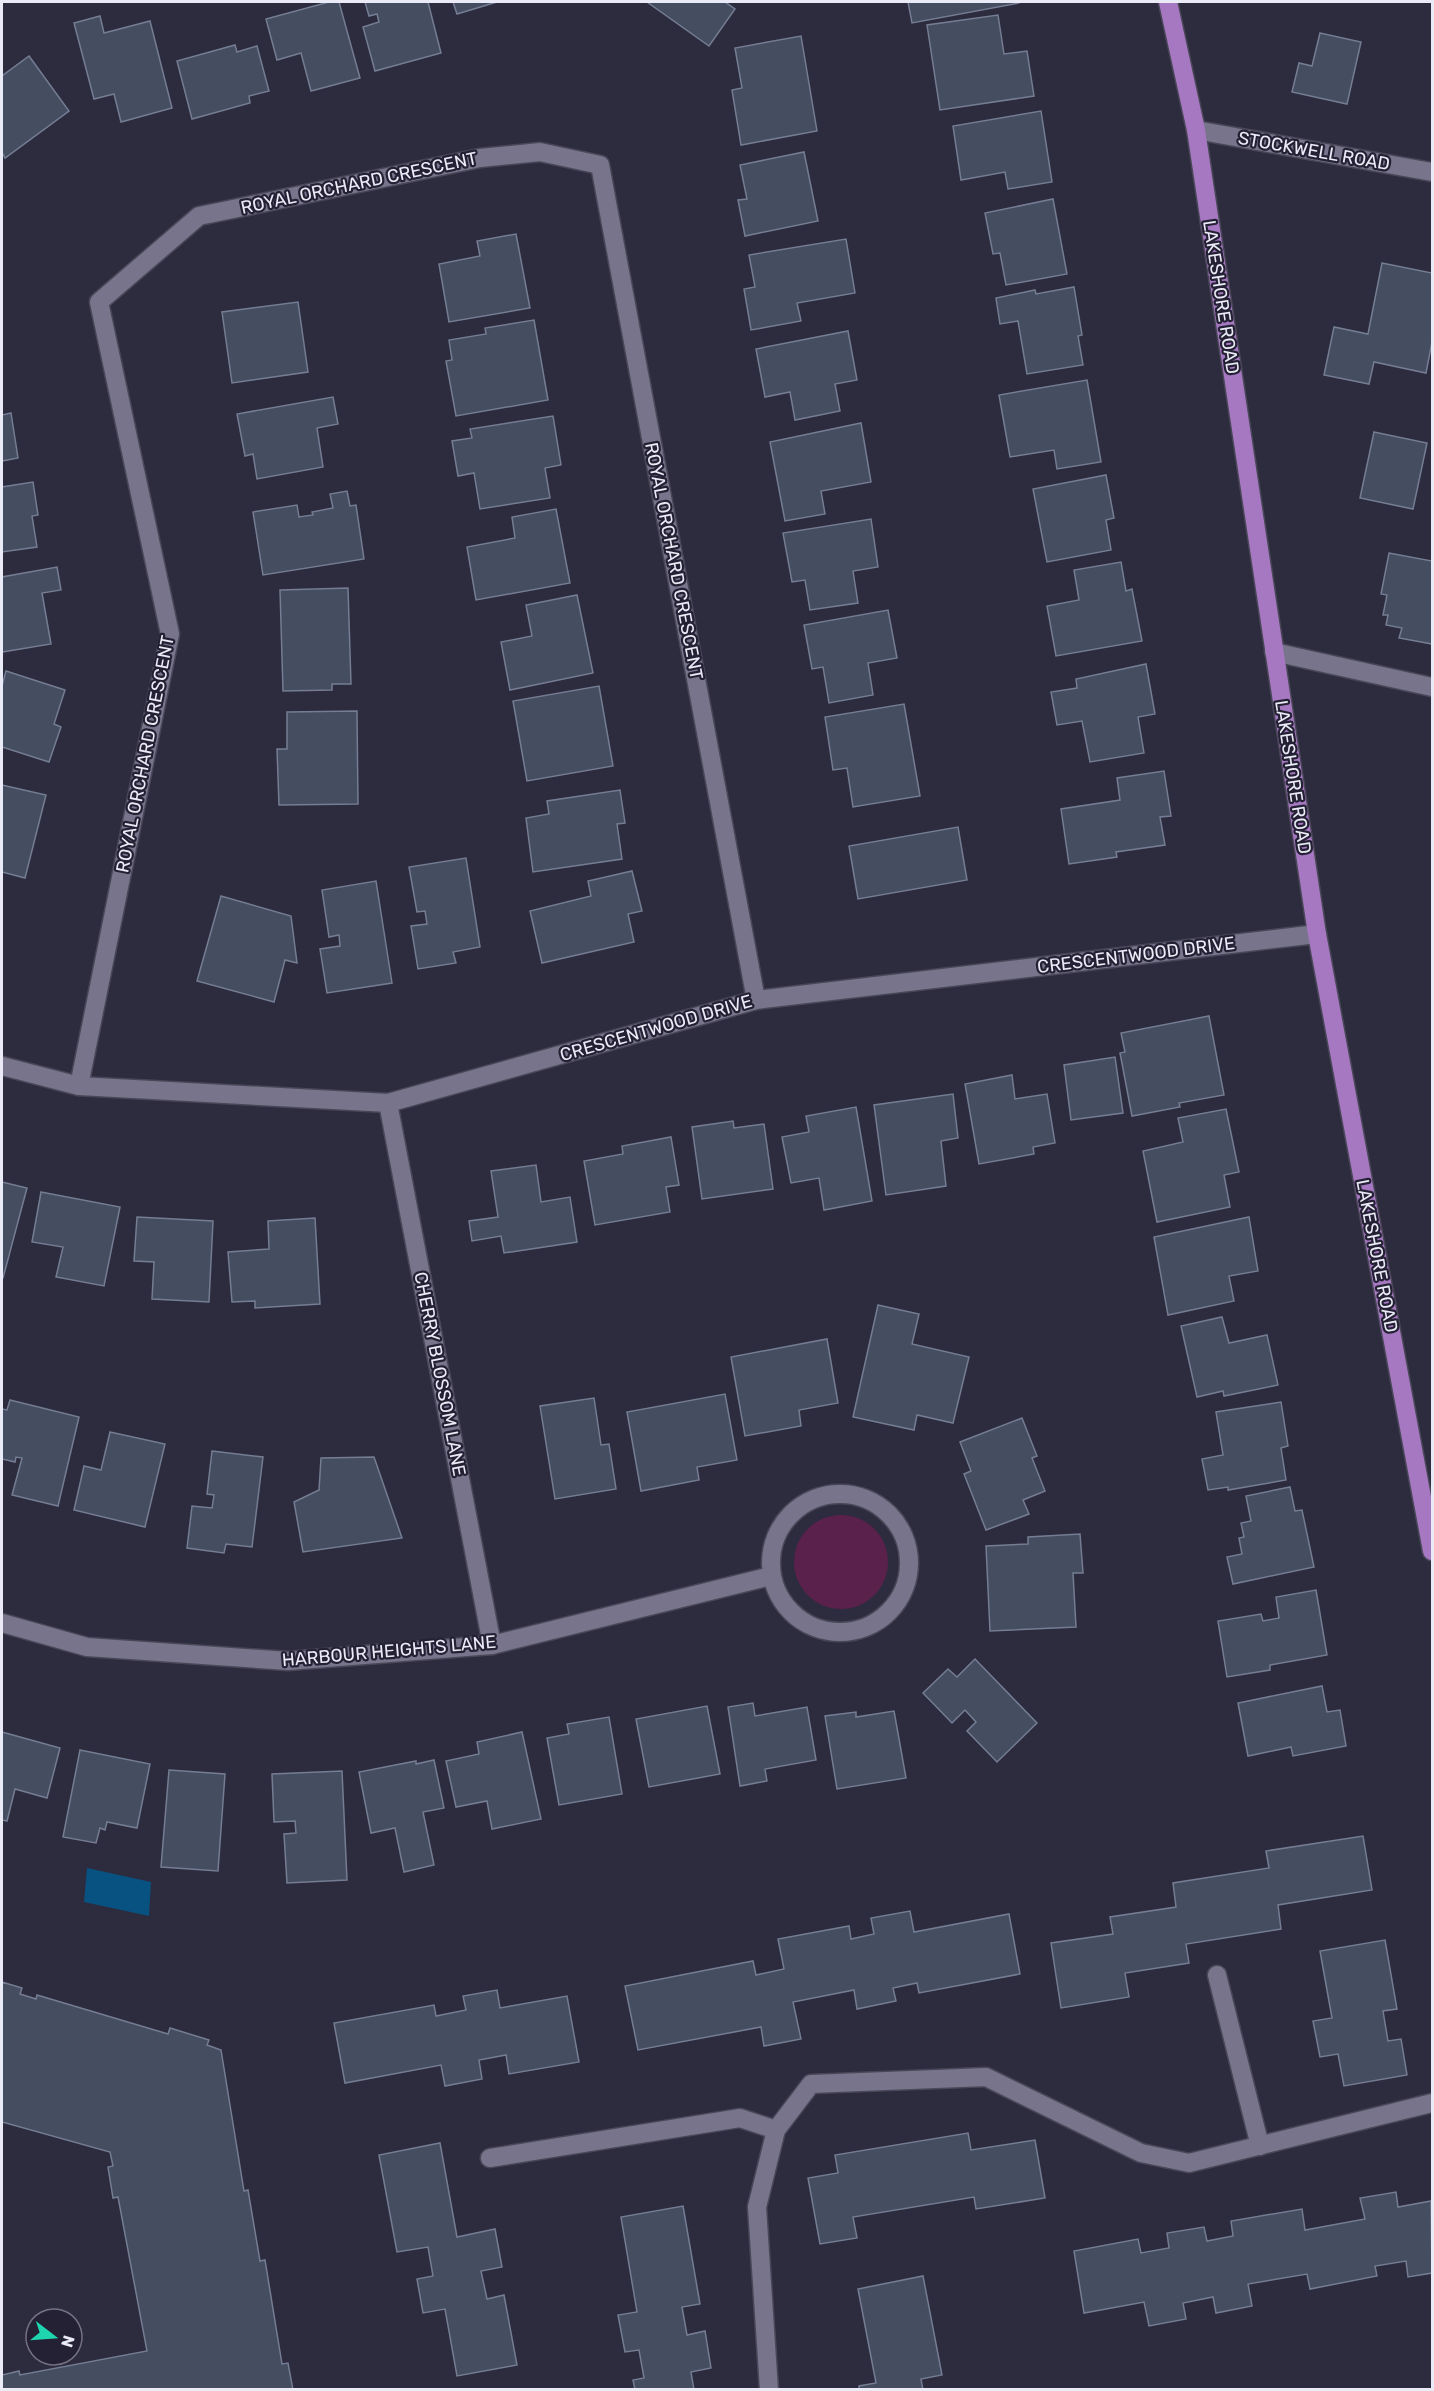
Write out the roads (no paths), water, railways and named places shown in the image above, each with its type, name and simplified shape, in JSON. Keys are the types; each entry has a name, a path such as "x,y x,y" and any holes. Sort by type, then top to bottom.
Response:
{"main road":[{"name":"LAKESHORE ROAD","path":"1168,2 1196,130 1317,934 1427,1493 1432,1551"}],"street":[{"name":"STOCKWELL ROAD","path":"1196,130 1432,172"},
{"name":"ROYAL ORCHARD CRESCENT","path":"80,1086 170,634 99,302 199,216 480,158 540,152 600,165 756,1000"},
{"path":"1274,652 1432,687"},
{"name":"CRESCENTWOOD DRIVE","path":"2,1066 80,1086 388,1103 756,1000 1317,934"},
{"name":"CHERRY BLOSSOM LANE","path":"388,1103 492,1645"},
{"path":"830,1494 852,1494 873,1501 891,1515 903,1533 909,1555 908,1578 899,1600 883,1618 862,1629 839,1633 815,1628 795,1617 779,1598 771,1576 770,1554 777,1532 790,1514 808,1501 830,1494"},
{"name":"HARBOUR HEIGHTS LANE","path":"2,1623 87,1647 288,1661 492,1645 771,1576"},
{"path":"1217,1975 1260,2146"},
{"path":"769,2390 758,2207 776,2130 811,2084 986,2077 1141,2154 1189,2163 1432,2103"},
{"path":"490,2158 740,2118 776,2130"}],"water":[{"path":"87,1868 151,1882 149,1916 84,1902"}]}
